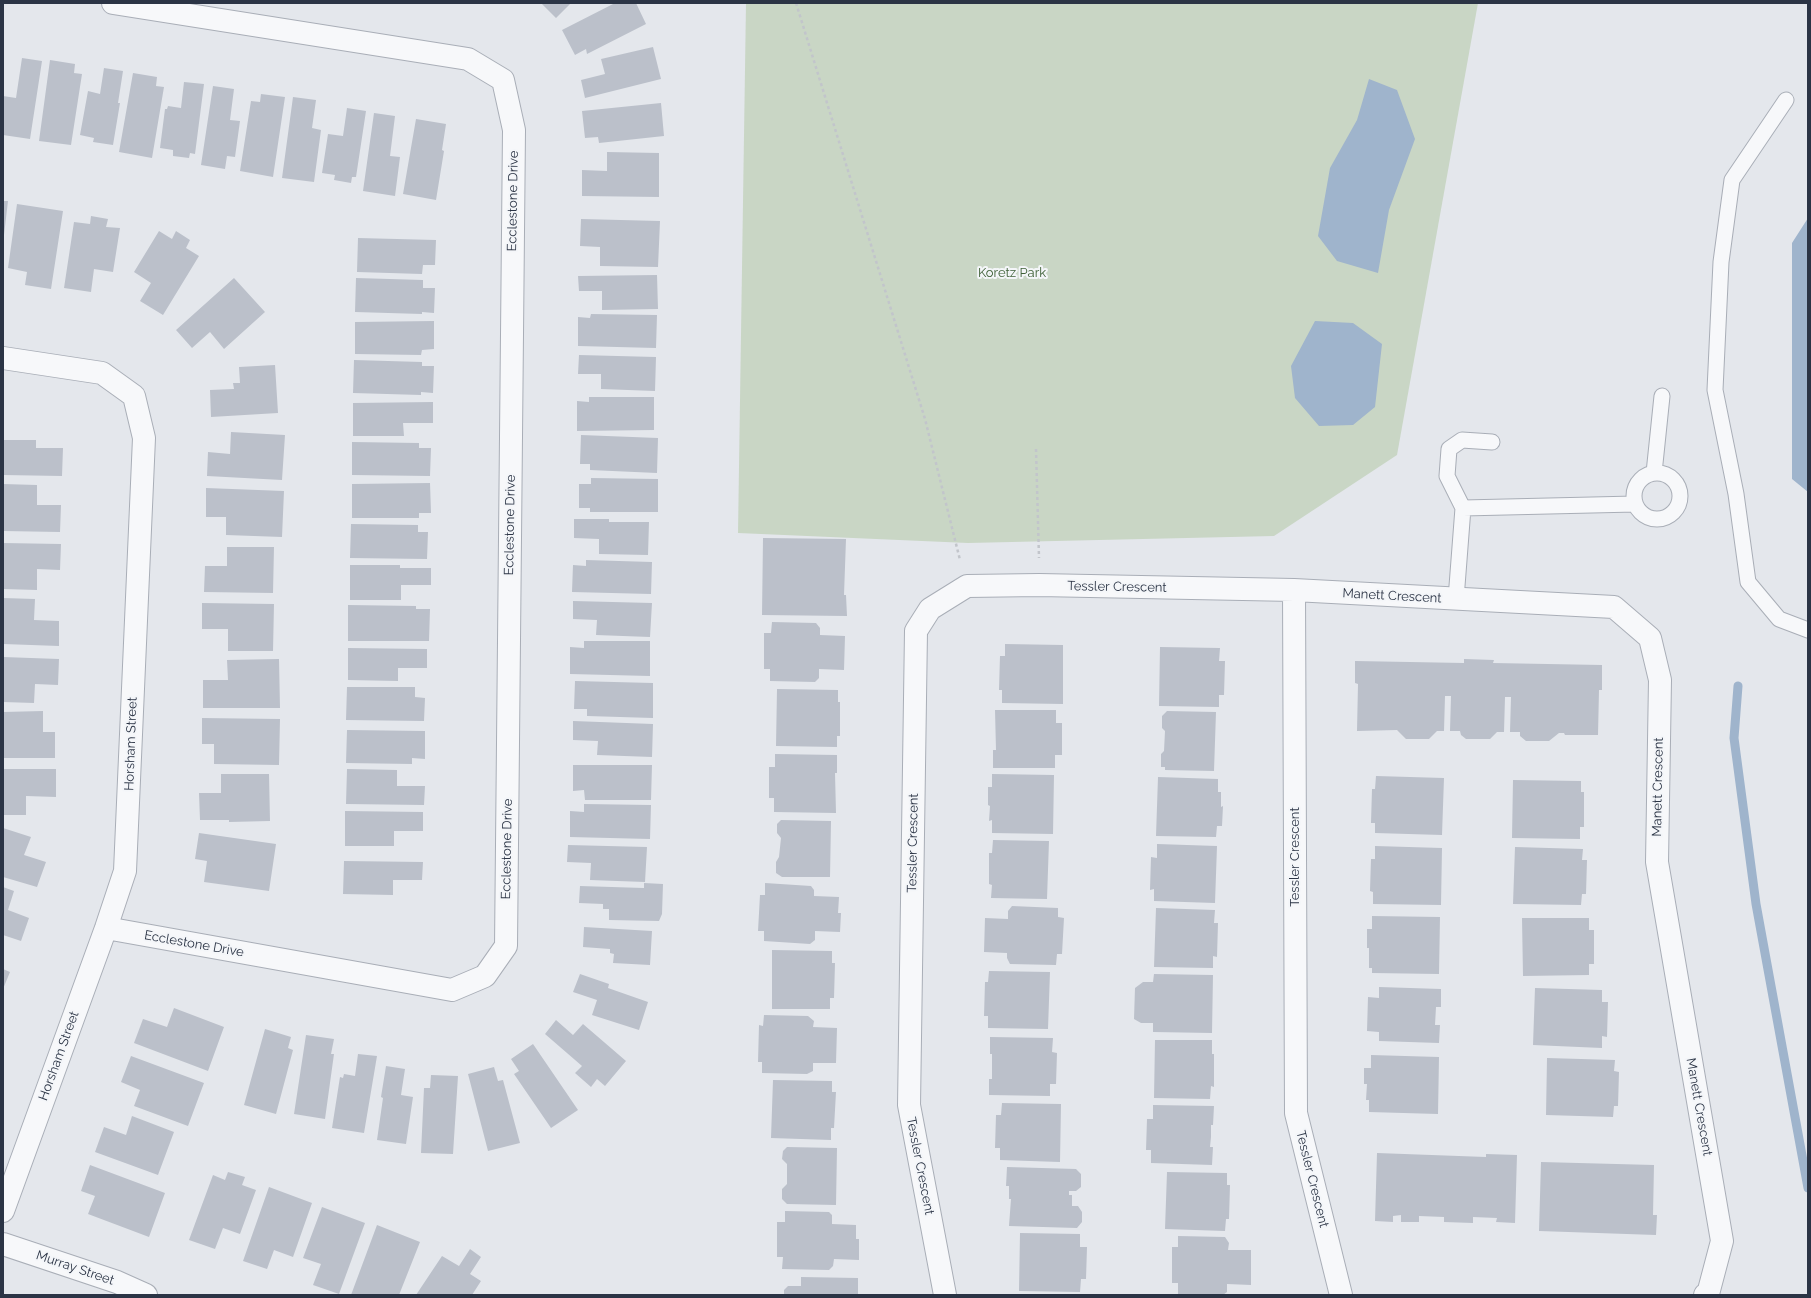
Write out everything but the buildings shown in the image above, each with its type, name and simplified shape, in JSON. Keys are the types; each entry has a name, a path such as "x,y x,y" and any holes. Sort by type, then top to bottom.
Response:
{"street":[{"name":"Ecclestone Drive","path":"106,928 452,990 485,976 506,946 514,130 503,80 468,59 113,3"},
{"name":"Horsham Street","path":"3,358 102,373 134,396 144,438 125,871 106,928 3,1211"},
{"name":"Tessler Crescent","path":"945,1295 909,1105 916,631 930,609 967,586 1040,585 1294,590 1296,1113 1341,1295"},
{"name":"Manett Crescent","path":"1294,590 1614,607 1650,638 1660,680 1657,862 1722,1241 1708,1294 1705,1295"},
{"name":"Murray Street","path":"3,1244 116,1282 146,1295"}],"lane":[{"path":"1786,100 1732,180 1721,262 1715,390 1736,494 1748,582 1779,620 1808,630"},
{"path":"1654,473 1662,396"},
{"path":"1456,599 1463,508 1447,476 1449,449 1462,440 1492,442"},
{"path":"1654,473 1670,476 1680,489 1681,497 1679,505 1669,516 1655,519 1642,513 1635,504 1633,494 1638,483 1647,475 1654,473"},
{"path":"1463,508 1635,504"}],"path":[{"path":"796,3 925,418 967,586"},
{"path":"1036,449 1040,585"}],"green space":[{"name":"Koretz Park","path":"746,3 1478,3 1397,455 1274,536 968,543 738,533"}],"water":[{"path":"1369,79 1397,90 1415,139 1389,210 1378,273 1337,261 1318,236 1330,168 1357,120"},
{"path":"1808,218 1808,492 1792,479 1792,243"},
{"path":"1315,321 1353,323 1382,344 1375,407 1353,425 1319,426 1295,398 1291,366"}],"waterway":[{"path":"1738,686 1734,738 1756,904 1808,1188"}]}
